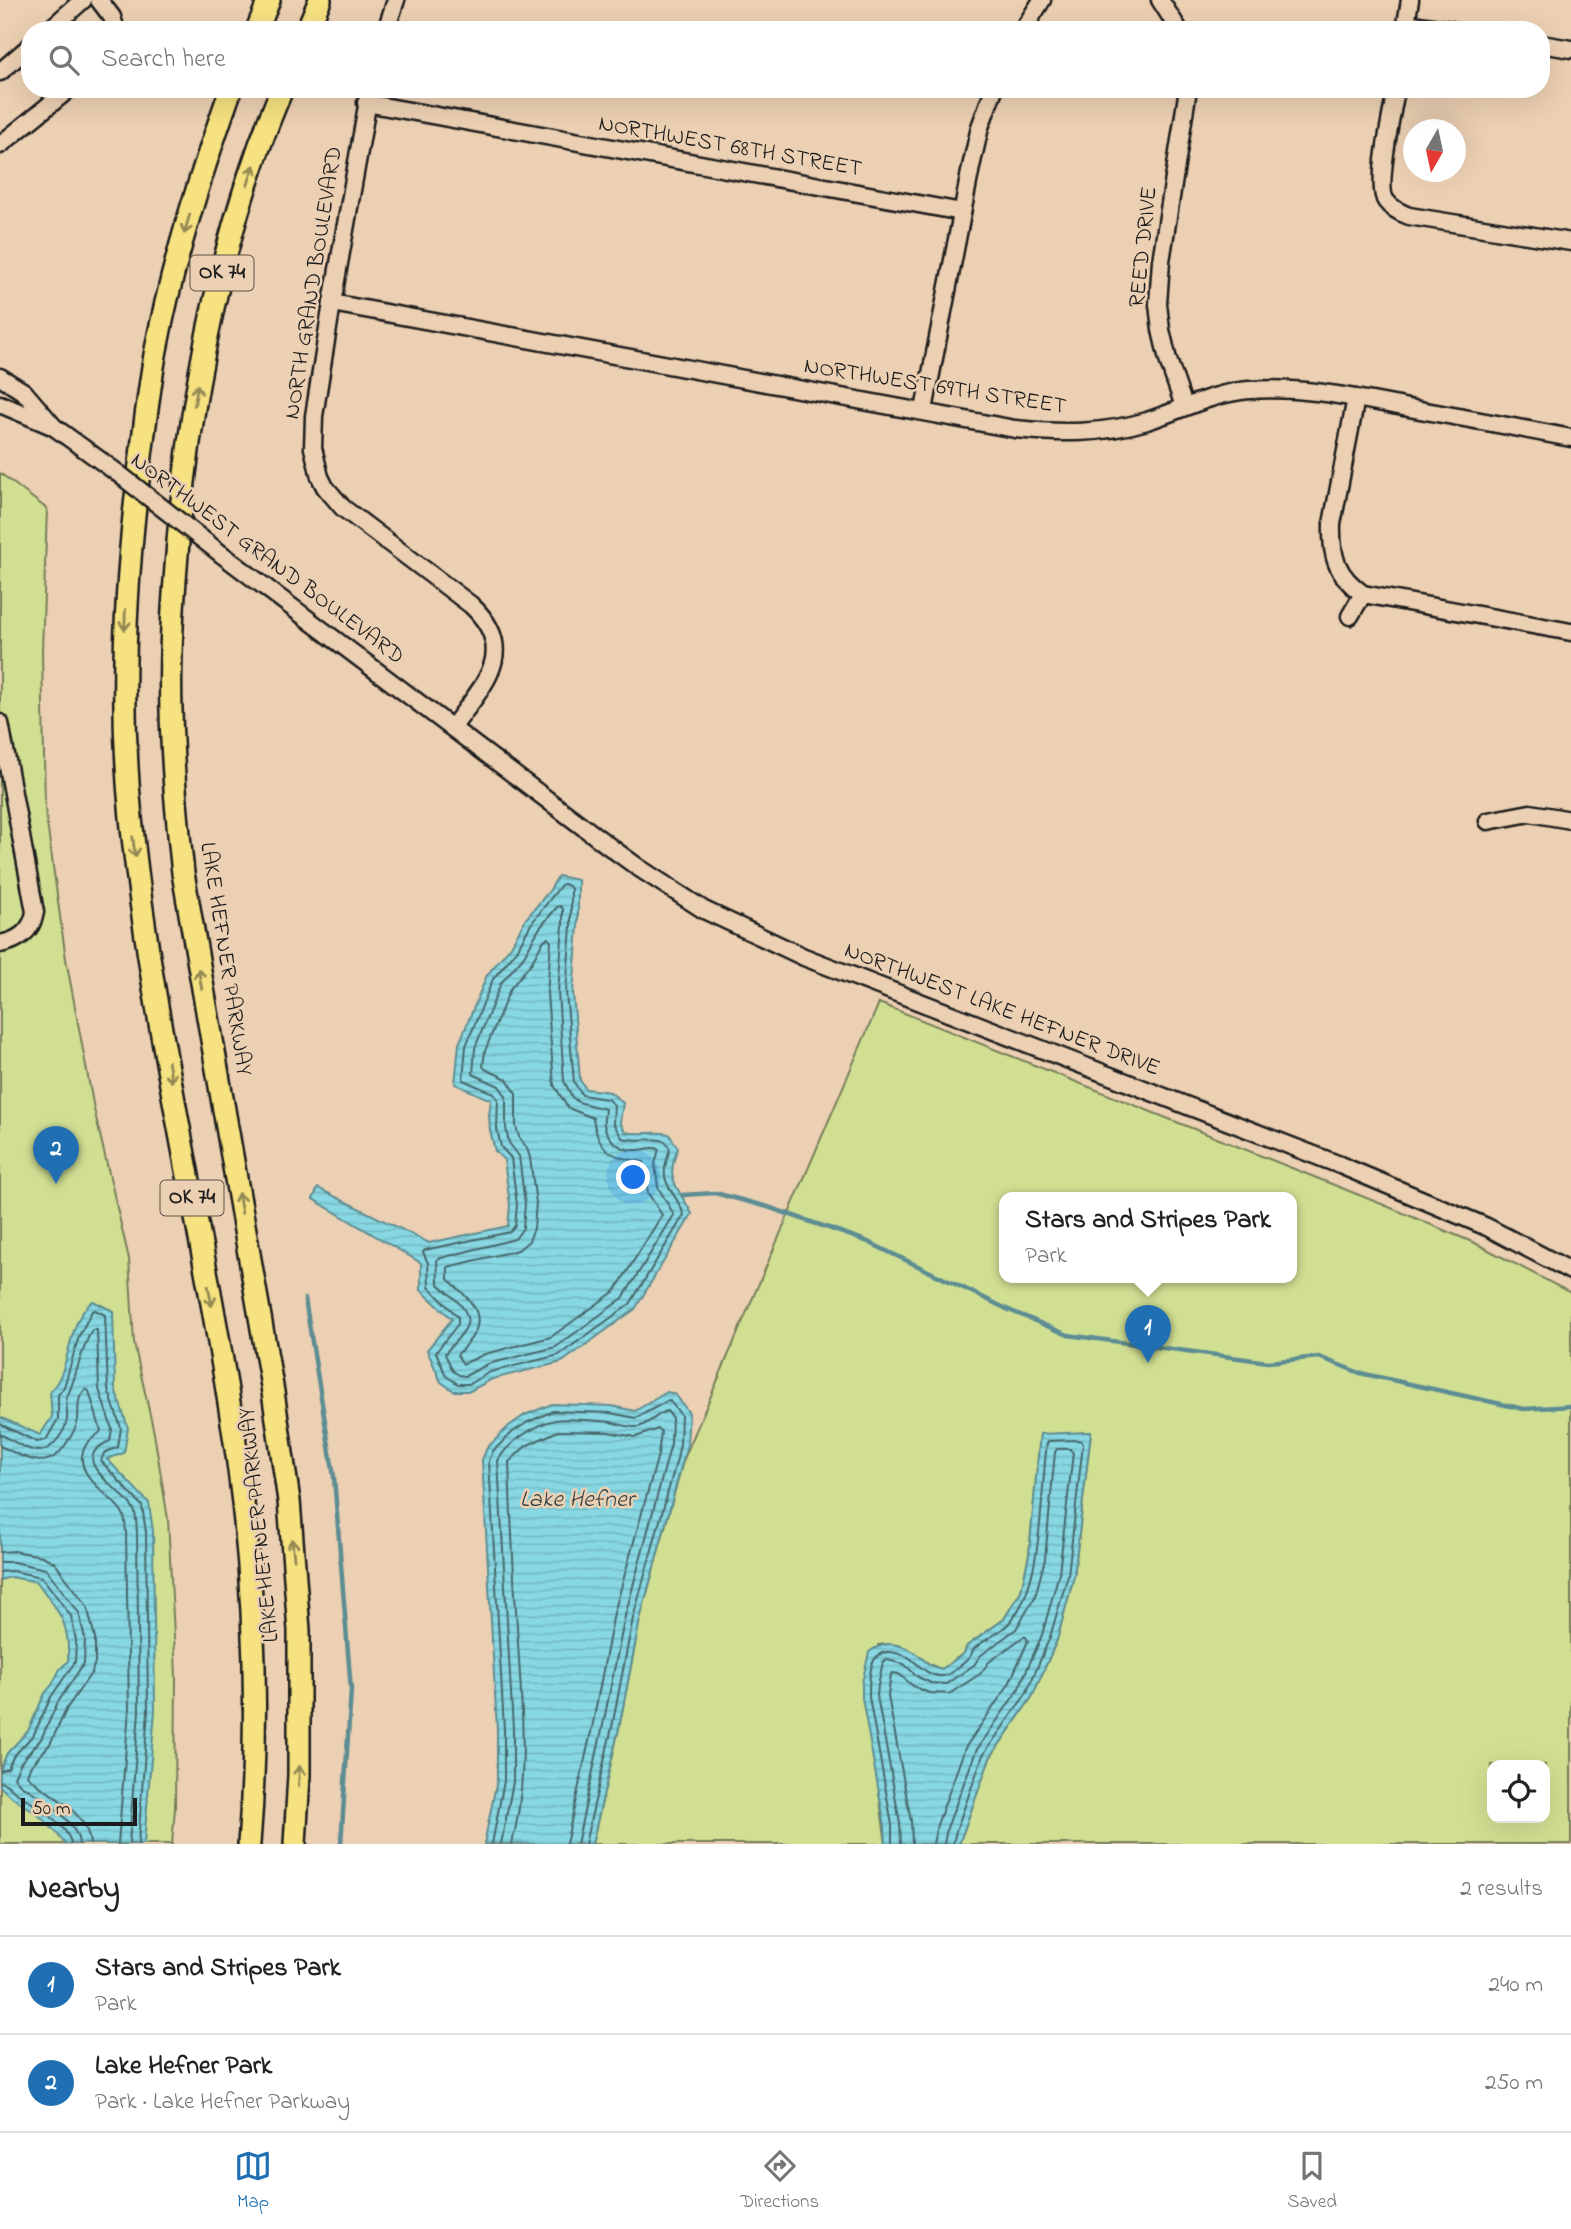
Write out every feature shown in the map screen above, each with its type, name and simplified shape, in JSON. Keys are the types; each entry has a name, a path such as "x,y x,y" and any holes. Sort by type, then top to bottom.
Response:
{"highway":[{"path":"261,21 269,0"},
{"path":"311,21 320,0"},
{"name":"LAKE HEFNER PARKWAY","path":"228,98 187,224 156,353 145,418 127,579 124,707 130,815 147,945 239,1469 248,1553 254,1713 249,1844"},
{"name":"LAKE HEFNER PARKWAY","path":"278,98 230,240 202,354 186,463 175,577 171,708 174,788 184,885 273,1392 289,1501 299,1630 299,1775 295,1844"}],"street":[{"path":"59,21 83,0"},
{"path":"99,0 113,21"},
{"path":"389,21 396,0"},
{"path":"1029,21 1042,0"},
{"path":"1160,0 1173,21"},
{"path":"1407,21 1410,0"},
{"path":"1550,46 1571,49"},
{"path":"0,72 21,54"},
{"path":"0,145 58,98"},
{"name":"NORTH GRAND BOULEVARD","path":"368,98 331,303 312,433 313,448 320,477 343,508 471,605 488,624 493,635 495,655 492,671 453,727"},
{"name":"NORTHWEST 68TH STREET","path":"378,98 962,212"},
{"path":"924,411 980,127 991,98"},
{"name":"REED DRIVE","path":"1184,406 1168,360 1158,304 1161,261 1187,98"},
{"path":"1394,98 1381,179 1385,200 1401,213 1409,215 1571,242"},
{"name":"NORTHWEST 69TH STREET","path":"331,303 1015,429 1092,433 1148,421 1184,406 1246,390 1305,390 1571,438"},
{"name":"NORTHWEST GRAND BOULEVARD","path":"0,377 23,392 54,426 68,437 453,727"},
{"path":"1356,398 1332,524 1336,562 1342,576 1363,594 1571,632"},
{"name":"NORTHWEST GRAND BOULEVARD","path":"0,404 54,426"},
{"path":"1350,616 1363,594"},
{"path":"0,723 35,912 25,933 19,938 0,944"},
{"name":"NORTHWEST LAKE HEFNER DRIVE","path":"453,727 639,868 729,922 804,957 1340,1165 1487,1227 1571,1271"},
{"path":"1488,821 1530,813 1571,820"}],"green space":[{"path":"0,473 47,509 42,652 45,809 66,959 94,1109 129,1259 134,1343 154,1433 168,1519 176,1675 175,1809 172,1844 0,1844"},
{"path":"879,1003 1384,1205 1477,1244 1571,1293 1571,1844 959,1844 990,1758 1032,1697 1057,1640 1074,1576 1091,1432 1040,1435 1029,1555 1021,1591 1004,1619 967,1646 964,1653 942,1669 929,1664 904,1647 878,1645 879,1793 886,1844 592,1844 619,1728 640,1619 683,1461"}],"water":[{"path":"558,876 578,880 573,992 580,1080 586,1089 610,1092 623,1103 620,1122 625,1132 669,1134 678,1148 672,1168 674,1183 692,1214 635,1309 562,1362 492,1379 470,1391 454,1391 441,1382 427,1350 452,1319 421,1290 421,1263 313,1199 318,1188 429,1243 508,1226 510,1205 504,1160 495,1151 490,1130 491,1100 455,1084 459,1044 487,975 511,946 525,920"},
{"path":"93,1301 113,1311 115,1388 128,1428 124,1453 107,1459 149,1503 153,1531 155,1711 144,1844 65,1844 46,1822 0,1786 0,1770 7,1753 28,1731 45,1693 68,1661 68,1648 62,1618 37,1582 11,1577 0,1580 0,1417 40,1435 52,1417 50,1391 62,1372 78,1321"},
{"name":"Lake Hefner","path":"667,1392 675,1394 689,1413 687,1445 640,1619 619,1728 592,1844 484,1844 497,1780 497,1729 482,1460 487,1448 509,1426 525,1415 552,1404 612,1406 635,1411"},
{"path":"1091,1432 1074,1576 1057,1640 1032,1697 990,1758 959,1844 886,1844 862,1698 862,1683 869,1652 884,1645 901,1646 932,1666 942,1669 964,1653 967,1646 1004,1619 1021,1591 1029,1555 1040,1434"}],"waterway":[{"path":"682,1195 715,1193 768,1207 866,1241 1009,1310 1068,1335 1268,1362 1319,1357 1360,1373 1524,1409 1571,1406"},
{"path":"305,1299 334,1477 351,1690 341,1844"}],"place":[{"name":"Lake Hefner Park","path":"56,1184"},
{"name":"Stars and Stripes Park","path":"1148,1363"}]}
